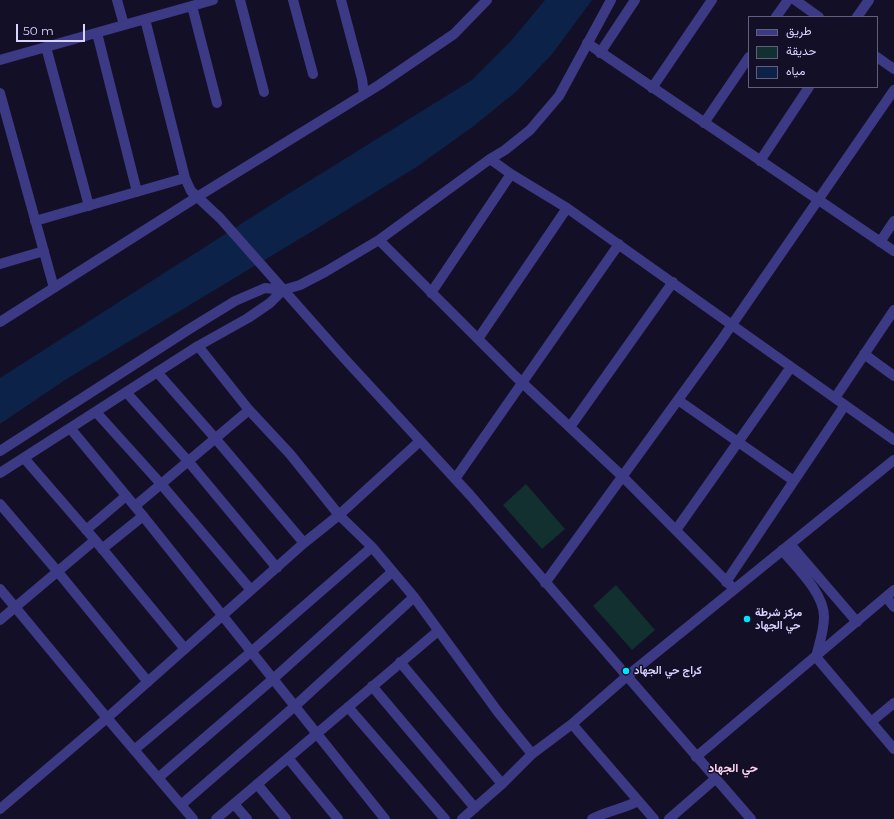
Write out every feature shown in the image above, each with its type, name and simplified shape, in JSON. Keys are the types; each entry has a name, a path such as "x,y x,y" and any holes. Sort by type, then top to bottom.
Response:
{"street":[{"path":"117,0 124,25"},
{"path":"0,60 213,0"},
{"path":"240,0 264,92"},
{"path":"293,0 313,74"},
{"path":"341,0 362,79 364,94"},
{"path":"0,322 196,197 364,94 454,34 487,0"},
{"path":"0,451 235,301 265,288 283,290 300,285 379,240 490,159 505,150 530,130 559,96 611,0"},
{"path":"600,53 635,0"},
{"path":"652,88 712,0"},
{"path":"777,16 788,0"},
{"path":"794,0 818,16"},
{"path":"858,16 869,0"},
{"path":"192,6 217,103"},
{"path":"145,19 185,178 191,191 220,218 283,290 455,479 751,819"},
{"path":"97,33 137,192"},
{"path":"587,43 818,201 894,251"},
{"path":"46,47 89,206"},
{"path":"704,123 748,58"},
{"path":"878,58 894,69"},
{"path":"760,161 809,88"},
{"path":"545,583 732,324 894,90"},
{"path":"0,93 4,122 54,288"},
{"path":"490,159 511,174 567,208 619,244 894,440"},
{"path":"431,293 511,174"},
{"path":"35,221 185,178"},
{"path":"478,339 567,208"},
{"path":"880,242 894,221"},
{"path":"379,240 522,382 622,476 734,590"},
{"path":"455,479 619,244"},
{"path":"0,264 44,251"},
{"path":"570,427 673,282"},
{"path":"0,473 198,346 248,318 270,303 283,290"},
{"path":"835,398 864,354 893,315"},
{"path":"198,346 249,410 290,454 339,515 372,547 414,597 498,712 532,754"},
{"path":"864,354 894,376"},
{"path":"676,530 737,441 791,367"},
{"path":"157,372 304,543"},
{"path":"126,392 188,461 277,568"},
{"path":"678,400 794,481"},
{"path":"726,582 844,405"},
{"path":"135,506 249,410"},
{"path":"96,412 161,484 251,590"},
{"path":"70,428 135,506 386,819"},
{"path":"0,809 107,718 304,543 339,515 420,441"},
{"path":"24,458 95,540 185,649"},
{"path":"462,819 502,784 532,754 572,724 626,676 894,460"},
{"path":"86,530 126,496"},
{"path":"0,504 148,682"},
{"path":"102,549 143,516"},
{"path":"0,620 95,540"},
{"path":"134,750 251,652 372,547"},
{"path":"786,547 857,622"},
{"path":"786,547 821,603 824,615 823,626 816,657"},
{"path":"158,778 273,679 392,572"},
{"path":"0,589 193,819"},
{"path":"696,757 894,590"},
{"path":"182,805 295,706 414,597"},
{"path":"886,597 894,607"},
{"path":"216,819 438,631"},
{"path":"816,657 894,749"},
{"path":"400,662 502,784"},
{"path":"372,686 475,808"},
{"path":"871,722 894,703"},
{"path":"348,707 445,819"},
{"path":"572,724 654,819"},
{"path":"288,758 338,819"},
{"path":"669,819 716,779"},
{"path":"257,784 286,819"},
{"path":"592,819 606,812 630,806 638,801"},
{"path":"234,804 247,819"}],"green space":[{"path":"526,484 565,529 542,549 503,505"},
{"path":"616,585 655,630 632,650 593,606"}],"water":[{"path":"545,0 592,0 553,53 517,91 475,125 418,166 65,380 0,424 0,378 280,199 472,80 510,42"}],"place":[{"name":"مركز شرطة حي الجهاد","path":"747,619"},
{"name":"كراج حي الجهاد","path":"626,671"}],"district":[{"name":"حي الجهاد","path":"733,768"}]}
